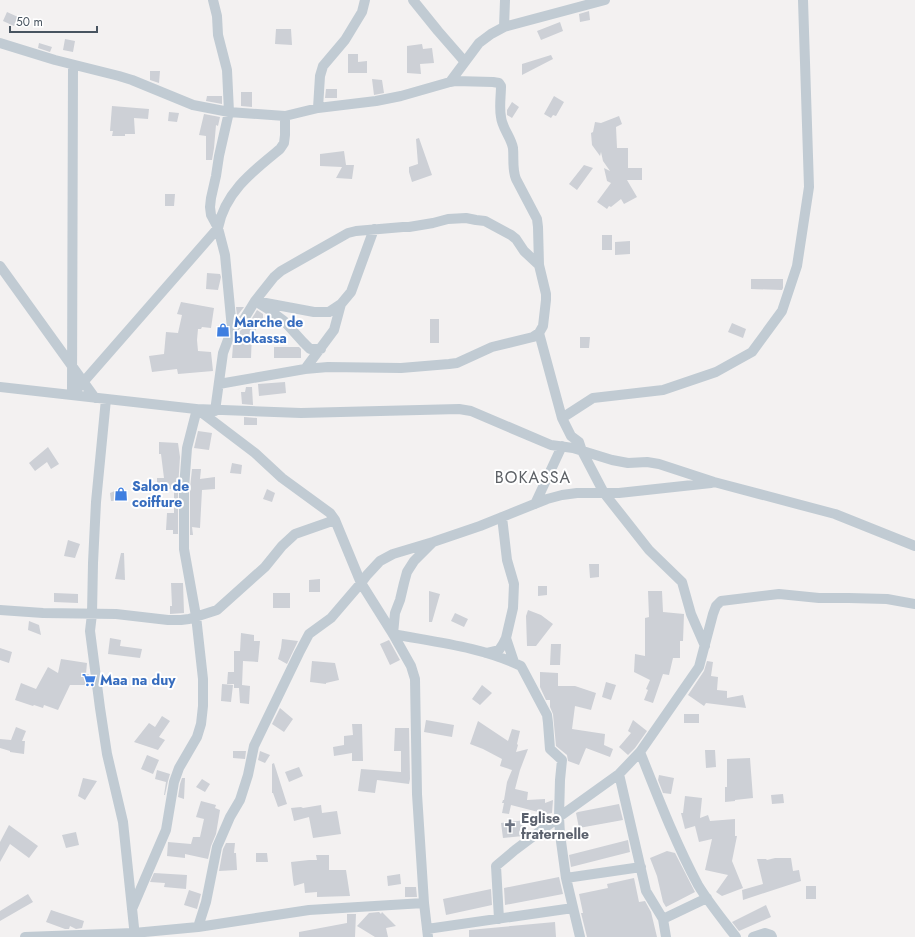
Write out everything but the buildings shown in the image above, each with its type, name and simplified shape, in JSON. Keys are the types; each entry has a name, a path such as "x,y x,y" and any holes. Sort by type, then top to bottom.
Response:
{"street":[{"path":"213,0 217,16 218,35 228,78 229,112 210,207 211,216 218,228 225,255 232,329 223,353 215,411"},
{"path":"318,108 320,76 323,66 345,40 362,12 365,0"},
{"path":"413,0 433,26 465,62"},
{"path":"504,27 505,0"},
{"path":"450,82 479,43 504,27 605,0"},
{"path":"562,418 593,398 663,390 716,372 752,352 782,311 797,266 809,187 803,0"},
{"path":"0,43 55,60 132,80 194,105 229,112 286,116 318,108 376,101 401,96 455,81 493,82 499,83 501,86 501,117 513,148 514,174 537,219 539,265 546,294 543,326 539,332 533,337 492,347 458,363 401,368 328,367 305,369 219,384"},
{"path":"72,395 73,65"},
{"path":"72,395 218,228 220,217 230,198 240,184 280,149 284,143 286,116"},
{"path":"232,329 244,319 255,301 281,270 348,233 356,231 408,227 448,219 466,218 485,221 516,239 524,251 539,265"},
{"path":"255,301 314,312 329,312 341,304 350,292 374,229"},
{"path":"0,266 95,398"},
{"path":"255,301 284,321 310,349 321,349"},
{"path":"305,369 334,330 341,304"},
{"path":"539,332 562,418 571,436 579,442 604,493 649,550 682,582 691,614 705,646"},
{"path":"0,387 215,411 301,413 459,409 470,411 551,445 582,450 612,460 628,463 647,462 659,464 714,482 835,514 915,546"},
{"path":"106,399 96,502 92,614 90,631 107,754 123,822 134,935"},
{"path":"197,409 254,453 282,478 330,512 335,520 361,583 411,666 415,679 417,794 424,902 428,933 499,919 573,908"},
{"path":"132,909 166,830 174,782 179,768 197,737 201,724 203,706 202,679 196,616 184,549 184,488 187,448 197,409"},
{"path":"535,504 562,446"},
{"path":"198,927 206,902 217,847 230,817 240,800 248,775 254,746 299,653 309,634 331,618 367,574 380,561 386,557 433,542 547,499 562,495 578,493 619,493 714,482"},
{"path":"486,653 499,650 503,644 506,638 513,608 514,584 507,560 502,517"},
{"path":"0,610 43,613 116,614 168,620 181,620 196,616 216,610 265,567 282,546 295,534 335,520"},
{"path":"393,634 395,613 407,572 414,561 433,542"},
{"path":"499,919 496,866 514,850 619,774 640,752 699,668 713,614 716,606 721,601 779,594 819,598 887,600 915,604"},
{"path":"393,634 486,653 514,662 521,666 547,715 550,749 562,760 560,780 560,834 566,878 580,937"},
{"path":"506,638 514,662"},
{"path":"640,752 679,846 699,885 736,937"},
{"path":"619,774 646,891 662,919 666,937"},
{"path":"566,878 641,867"},
{"path":"662,919 707,898"},
{"path":"25,937 134,935 309,910 424,902"},
{"path":"753,937 765,933 771,935 772,937"}],"place":[{"name":"Marche de bokassa","path":"223,330"},
{"name":"Salon de coiffure","path":"121,494"},
{"name":"Maa na duy","path":"89,680"},
{"name":"Eglise fraternelle","path":"510,826"}],"district":[{"name":"BOKASSA","path":"533,477"}]}
